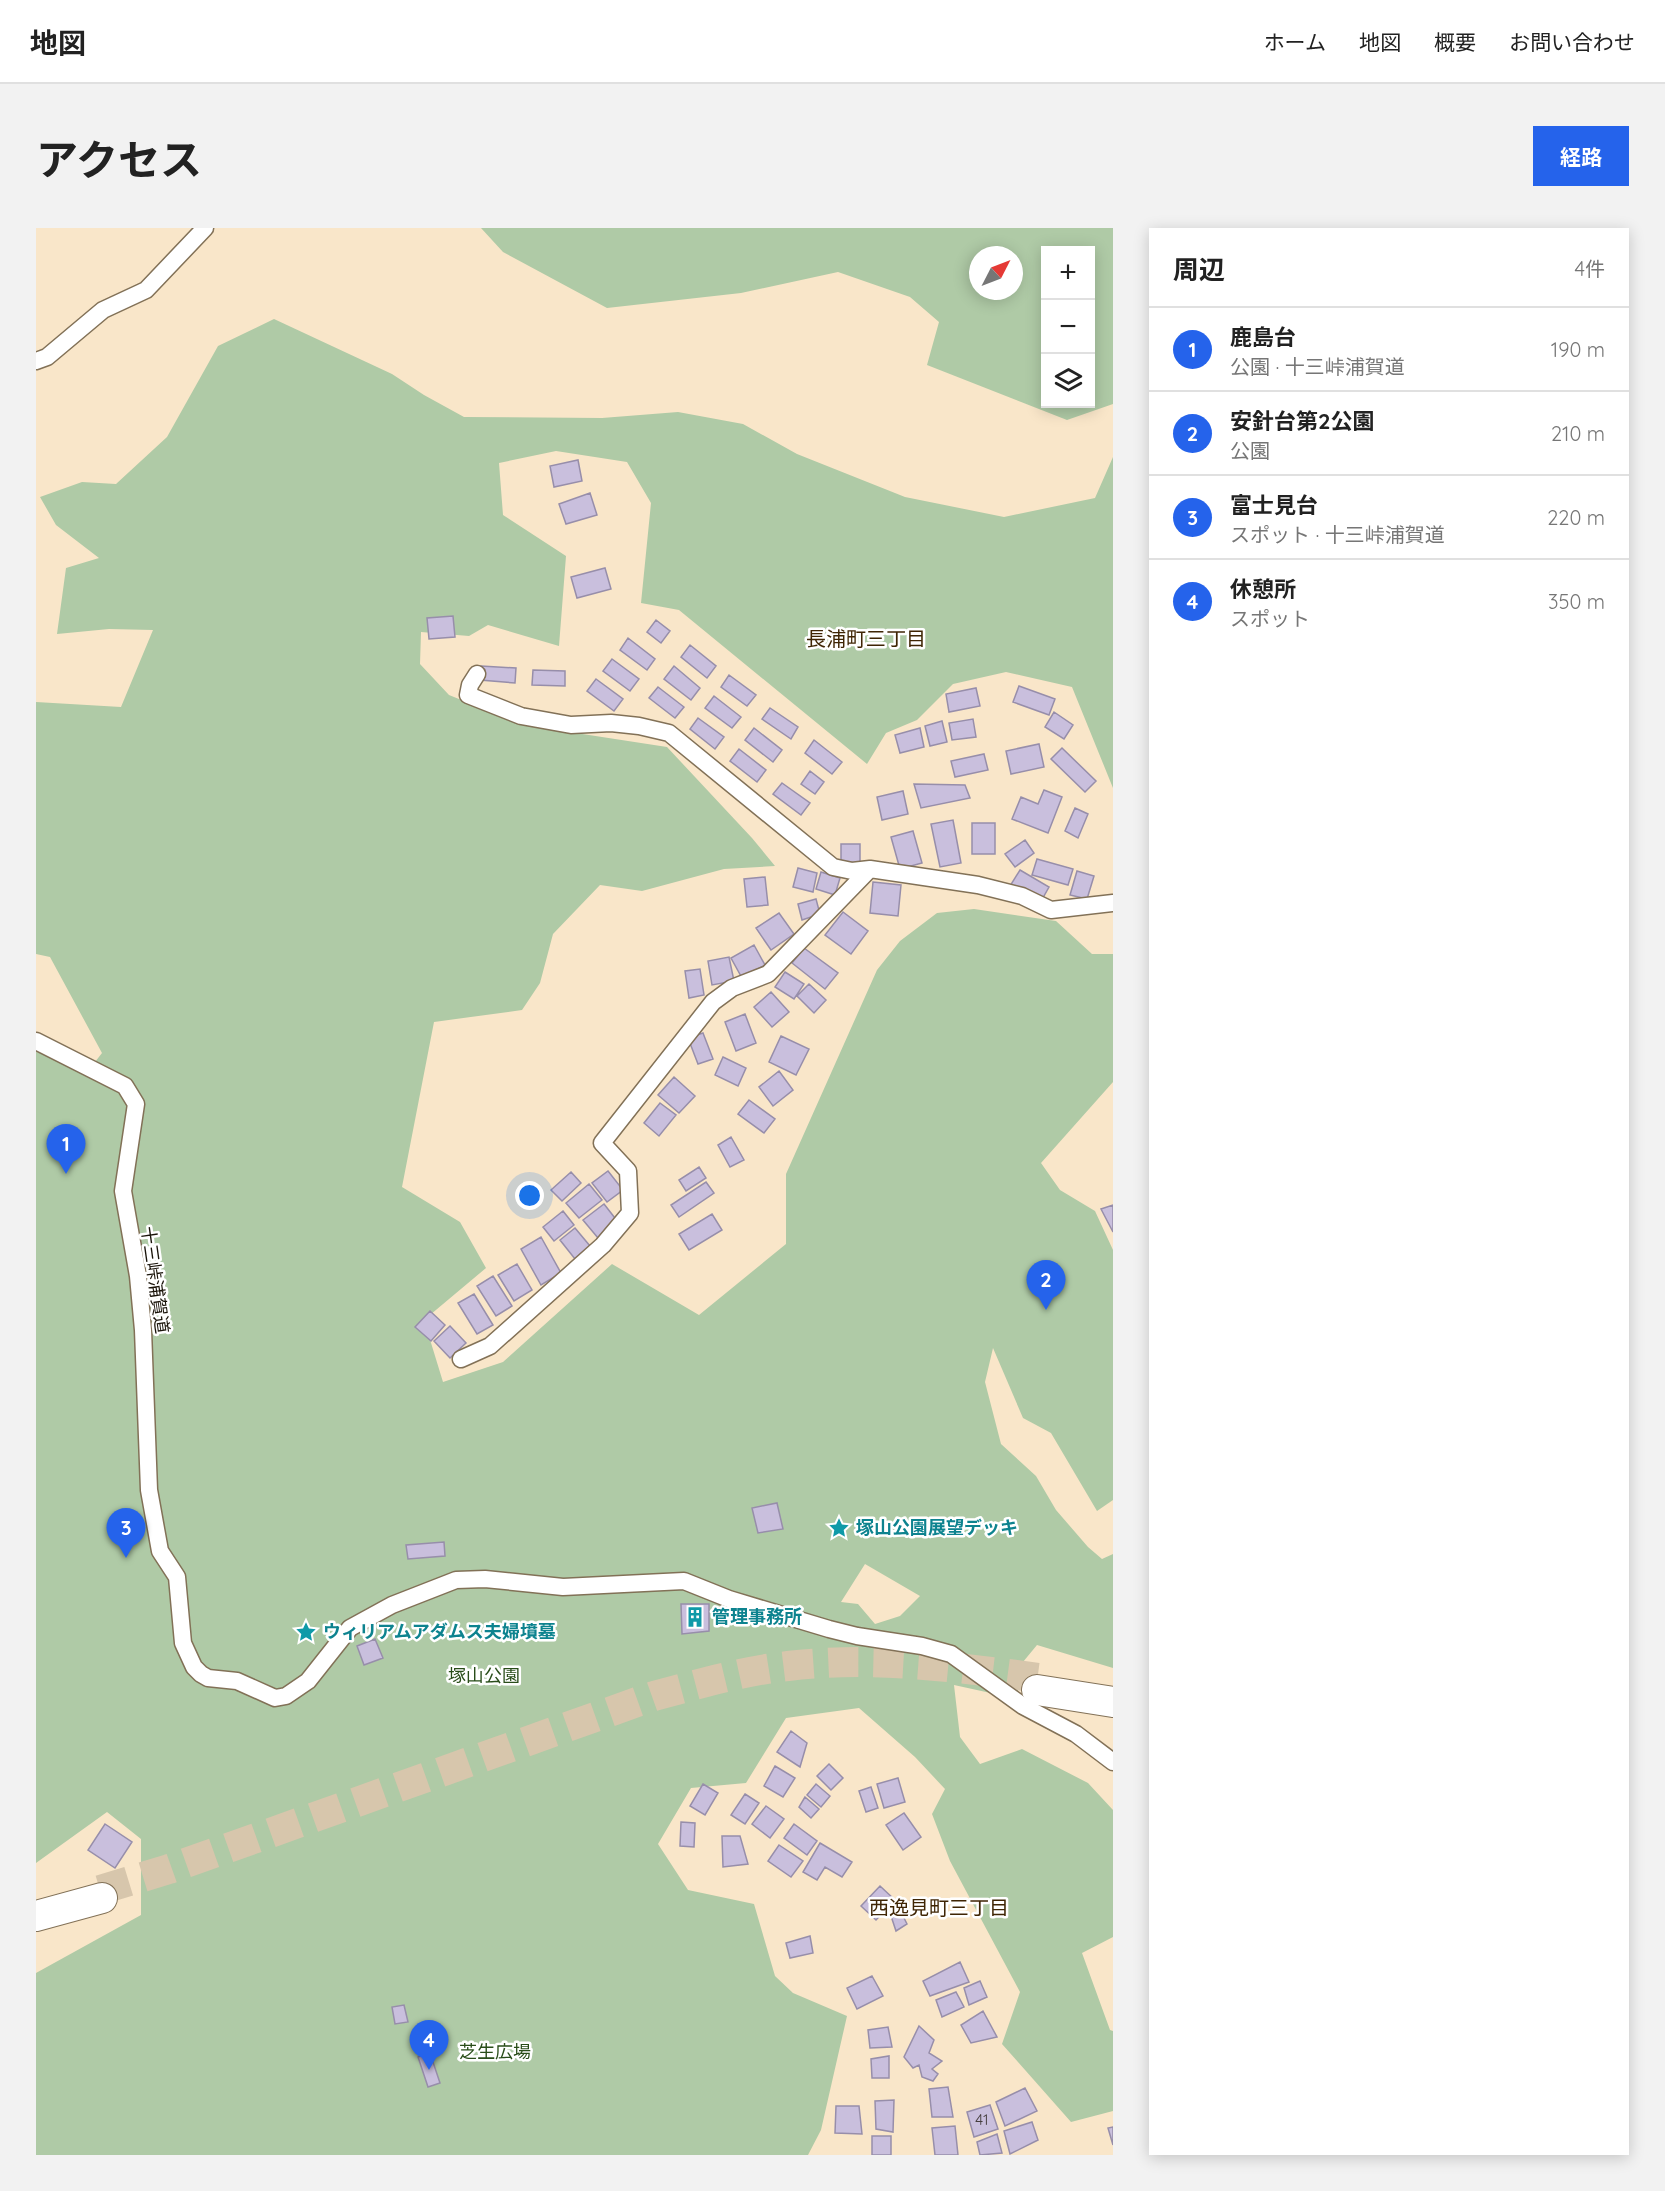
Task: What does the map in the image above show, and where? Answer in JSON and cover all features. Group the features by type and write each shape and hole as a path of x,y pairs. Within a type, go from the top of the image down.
{"highway":[{"path":"1113,1692 1038,1684 1113,1702"},
{"path":"36,1908 101,1894 36,1916"}],"street":[{"path":"36,361 46,357 109,306 146,290 205,228"},
{"path":"477,674 470,685 468,695 521,716 571,725 610,723 639,726 669,733 833,867 852,871 870,869 978,885 1022,896 1051,910 1113,903"},
{"path":"461,1359 490,1346 603,1245 630,1213 628,1171 602,1143 713,1002 732,987 774,968 870,869"},
{"name":"十三峠浦賀道","path":"36,1041 125,1086 136,1104 123,1191 138,1276 143,1330 147,1376 147,1467 158,1544 163,1557 177,1576 183,1642 194,1667 208,1678 237,1681 276,1698 286,1696 308,1681 350,1628 392,1605 456,1580 485,1579 563,1587 684,1581 729,1599 829,1629 951,1654 1023,1706 1076,1734 1113,1762"}],"green space":[{"path":"481,228 1113,228 1113,404 1067,420 927,365 939,322 910,297 838,272 741,293 607,308 503,252"},
{"path":"274,319 392,374 464,417 602,418 678,412 743,424 797,454 905,497 1004,517 1095,498 1113,457 1113,788 1072,687 1006,672 953,684 917,720 886,733 867,764 679,610 641,603 651,503 627,462 556,451 499,463 503,515 566,556 559,646 488,625 469,636 421,632 420,664 449,695 524,725 667,747 775,866 724,869 642,891 600,885 553,934 540,983 522,1010 434,1022 402,1187 460,1222 486,1268 424,1320 443,1382 503,1362 612,1264 699,1315 786,1244 786,1174 877,970 900,941 937,913 974,909 1056,921 1092,954 1113,954 1113,1082 1041,1163 1060,1190 1095,1211 1113,1250 1113,1500 1097,1511 1051,1433 1023,1418 993,1348 985,1382 1001,1444 1036,1476 1056,1510 1088,1547 1102,1559 1113,1554 1113,1668 1037,1645 1018,1668 1018,1699 954,1685 960,1737 980,1764 1022,1749 1088,1783 1113,1810 1113,1937 1082,1953 1110,2030 1113,2031 1113,2111 1071,2122 1002,2044 1020,1992 950,1861 932,1814 945,1789 915,1757 859,1708 786,1718 746,1783 691,1788 658,1844 688,1890 754,1904 775,1976 793,1993 847,2016 821,2130 808,2155 36,2155 36,1973 141,1915 141,1839 107,1812 36,1863 36,1052 95,1062 102,1053 50,957 36,954 36,702 121,707 153,630 109,629 57,634 66,568 99,558 56,525 40,497 82,482 116,484 167,437 218,346","holes":["865,1564 920,1596 900,1616 875,1624 858,1604 841,1602"]}],"building":[{"path":"578,460 582,481 554,487 550,466"},
{"path":"590,493 597,515 566,524 559,504"},
{"path":"605,568 611,589 577,598 571,577"},
{"path":"453,616 455,637 429,639 427,618"},
{"path":"656,620 670,631 661,643 647,632"},
{"path":"628,638 655,659 647,670 620,650"},
{"path":"690,645 716,666 707,678 681,657"},
{"path":"612,659 639,679 630,691 603,671"},
{"path":"481,666 516,668 515,683 480,680"},
{"path":"674,666 700,688 691,700 664,679"},
{"path":"533,670 565,671 565,686 532,685"},
{"path":"729,675 756,695 747,706 721,687"},
{"path":"596,679 623,699 614,711 587,691"},
{"path":"1019,686 1055,699 1049,715 1013,702"},
{"path":"658,687 684,707 675,718 649,698"},
{"path":"976,688 980,706 949,712 946,694"},
{"path":"714,696 741,717 732,728 705,708"},
{"path":"770,708 798,727 791,739 762,719"},
{"path":"1054,712 1073,725 1064,739 1045,727"},
{"path":"698,718 724,737 715,749 690,729"},
{"path":"973,719 976,737 952,740 949,723"},
{"path":"942,721 947,742 930,746 925,726"},
{"path":"754,728 782,750 773,762 745,740"},
{"path":"920,728 924,747 900,753 895,735"},
{"path":"814,740 842,762 832,774 805,753"},
{"path":"1039,744 1044,767 1011,774 1006,751"},
{"path":"1062,748 1096,781 1085,792 1051,759"},
{"path":"739,749 766,770 757,782 730,761"},
{"path":"984,754 988,770 955,777 951,761"},
{"path":"810,771 824,782 815,794 801,784"},
{"path":"782,783 810,803 801,815 773,794"},
{"path":"914,784 965,785 970,798 921,808"},
{"path":"1044,790 1062,797 1048,833 1012,819 1021,797 1038,804"},
{"path":"903,791 908,814 882,820 877,797"},
{"path":"1075,808 1088,814 1078,838 1065,831"},
{"path":"953,820 961,863 940,867 931,824"},
{"path":"972,823 995,823 995,854 972,854"},
{"path":"913,831 922,863 900,869 891,837"},
{"path":"1025,840 1034,853 1015,867 1005,854"},
{"path":"841,844 860,844 860,864 841,864"},
{"path":"1037,859 1073,869 1068,885 1032,875"},
{"path":"798,868 817,873 813,892 793,887"},
{"path":"1020,870 1049,887 1040,903 1010,886"},
{"path":"1077,871 1094,876 1087,899 1070,895"},
{"path":"821,872 840,878 835,895 816,889"},
{"path":"765,877 768,905 747,907 744,879"},
{"path":"873,882 901,885 898,916 870,913"},
{"path":"816,899 820,914 802,920 798,904"},
{"path":"843,912 868,931 851,954 825,935"},
{"path":"779,913 794,934 771,950 756,928"},
{"path":"754,945 765,965 742,978 731,958"},
{"path":"804,948 838,973 825,989 792,963"},
{"path":"729,957 734,981 712,985 708,961"},
{"path":"700,969 704,995 689,998 685,971"},
{"path":"785,972 804,984 794,999 775,987"},
{"path":"809,984 826,1000 814,1013 797,996"},
{"path":"771,992 789,1012 772,1027 754,1007"},
{"path":"745,1014 756,1043 736,1051 725,1022"},
{"path":"703,1033 713,1059 698,1064 688,1038"},
{"path":"781,1036 809,1049 796,1075 769,1062"},
{"path":"723,1057 746,1068 738,1086 715,1075"},
{"path":"779,1071 793,1090 773,1106 759,1087"},
{"path":"674,1077 695,1096 679,1113 658,1095"},
{"path":"749,1100 775,1119 764,1133 738,1114"},
{"path":"660,1103 676,1115 659,1136 644,1123"},
{"path":"731,1137 744,1160 730,1167 718,1145"},
{"path":"699,1167 706,1178 686,1191 679,1180"},
{"path":"608,1171 623,1190 607,1202 592,1183"},
{"path":"571,1172 581,1183 562,1201 551,1190"},
{"path":"706,1182 714,1193 679,1217 671,1205"},
{"path":"589,1184 602,1200 579,1218 566,1203"},
{"path":"604,1204 618,1222 598,1238 583,1220"},
{"path":"1113,1205 1113,1232 1101,1209"},
{"path":"563,1211 574,1225 554,1241 543,1227"},
{"path":"712,1214 722,1230 689,1250 679,1234"},
{"path":"575,1228 590,1246 575,1259 560,1240"},
{"path":"541,1237 561,1273 541,1285 521,1249"},
{"path":"517,1264 532,1290 514,1301 498,1275"},
{"path":"493,1276 512,1306 496,1316 477,1286"},
{"path":"474,1294 493,1325 477,1334 458,1303"},
{"path":"430,1311 445,1325 431,1341 415,1327"},
{"path":"450,1326 466,1343 450,1358 434,1341"},
{"path":"777,1503 783,1529 758,1533 752,1508"},
{"path":"444,1542 445,1556 408,1559 406,1545"},
{"name":"管理事務所","path":"681,1604 709,1604 709,1631 682,1634"},
{"path":"375,1639 383,1658 364,1665 357,1646"},
{"path":"791,1731 807,1743 800,1767 777,1752"},
{"path":"829,1764 843,1778 831,1790 817,1776"},
{"path":"775,1766 795,1778 783,1797 764,1786"},
{"path":"898,1778 905,1802 884,1808 877,1784"},
{"path":"703,1784 718,1793 705,1815 690,1806"},
{"path":"816,1784 830,1796 821,1807 807,1795"},
{"path":"871,1787 878,1808 866,1812 859,1791"},
{"path":"745,1794 759,1803 745,1824 731,1815"},
{"path":"805,1797 819,1809 811,1818 799,1807"},
{"path":"766,1806 784,1819 770,1838 752,1824"},
{"path":"904,1813 921,1837 903,1850 886,1825"},
{"path":"681,1822 695,1823 694,1847 680,1846"},
{"path":"105,1824 132,1842 115,1868 88,1850"},
{"path":"794,1824 817,1841 807,1855 784,1838"},
{"path":"722,1836 740,1836 748,1864 723,1867"},
{"path":"820,1843 852,1862 842,1877 825,1867 817,1880 803,1872"},
{"path":"779,1845 803,1861 791,1877 768,1861"},
{"path":"880,1886 895,1900 876,1920 861,1906"},
{"path":"899,1908 907,1924 896,1931 891,1916"},
{"path":"810,1936 813,1953 790,1958 786,1943"},
{"path":"960,1962 969,1982 930,1996 923,1981"},
{"path":"872,1976 883,1996 857,2009 847,1988"},
{"path":"980,1981 987,1997 969,2005 964,1988"},
{"path":"956,1992 964,2007 942,2017 936,2000"},
{"path":"404,2005 408,2022 395,2024 392,2007"},
{"path":"983,2011 997,2037 971,2043 961,2025"},
{"path":"919,2026 934,2040 929,2053 942,2061 932,2069 938,2074 933,2081 922,2077 919,2065 913,2068 904,2057"},
{"path":"888,2027 892,2047 870,2048 868,2030"},
{"path":"430,2053 440,2083 428,2087 418,2057"},
{"path":"889,2056 889,2078 872,2078 871,2059"},
{"path":"948,2087 953,2117 932,2117 929,2089"},
{"path":"1025,2088 1037,2111 1005,2126 996,2102"},
{"path":"894,2100 893,2132 876,2129 875,2101"},
{"path":"990,2105 998,2129 974,2137 967,2112"},
{"path":"836,2106 859,2106 862,2134 835,2133"},
{"path":"1032,2122 1038,2140 1010,2154 1004,2131"},
{"path":"955,2126 958,2155 935,2155 932,2128"},
{"path":"1113,2127 1113,2145 1108,2128"},
{"path":"997,2134 1002,2153 980,2155 977,2142"},
{"path":"872,2136 891,2136 891,2155 872,2155"}],"tunnel":[{"path":"100,1890 169,1869 654,1696 738,1675 788,1666 851,1662 914,1664 1039,1678"}],"place":[{"name":"鹿島台","path":"66,1174"},
{"name":"安針台第2公園","path":"1046,1310"},
{"name":"塚山公園展望デッキ","path":"839,1528"},
{"name":"富士見台","path":"126,1558"},
{"name":"管理事務所","path":"695,1617"},
{"name":"ウィリアムアダムス夫婦墳墓","path":"306,1632"},
{"name":"休憩所","path":"429,2070"}],"district":[{"name":"長浦町三丁目","path":"866,639"},
{"name":"西逸見町三丁目","path":"939,1908"}],"park label":[{"name":"塚山公園","path":"484,1676"},
{"name":"芝生広場","path":"495,2052"}]}
